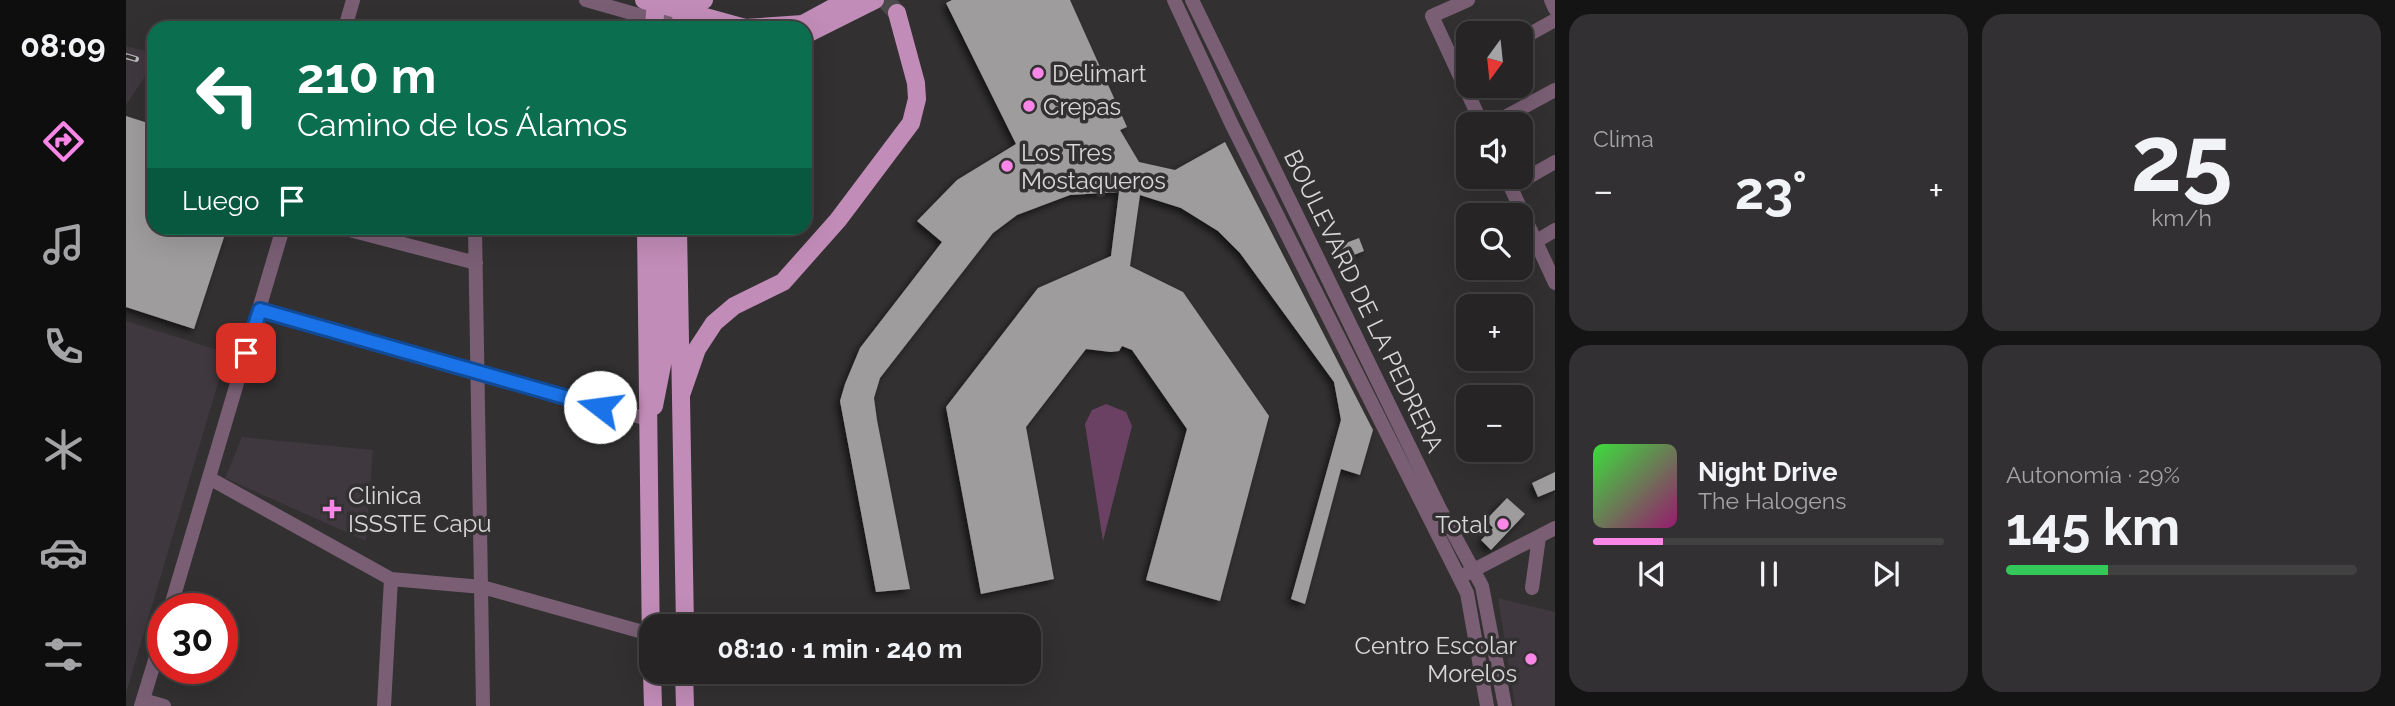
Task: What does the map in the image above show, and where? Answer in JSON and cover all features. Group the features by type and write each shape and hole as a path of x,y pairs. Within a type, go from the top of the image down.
{"main road":[{"path":"644,0 720,21"},
{"path":"655,21 656,0"},
{"path":"808,21 847,0"},
{"path":"812,32 875,0"},
{"path":"684,21 693,2"},
{"path":"681,395 697,349 714,323 734,306 783,282 838,220 911,123 916,107 916,83 897,13"},
{"path":"646,235 652,533 650,614"},
{"path":"648,419 657,396 664,362 662,235"},
{"path":"678,235 681,532 684,614"},
{"path":"652,533 681,532"},
{"path":"652,684 653,706"},
{"path":"684,684 685,706"}],"street":[{"path":"347,21 353,0"},
{"path":"586,0 646,21"},
{"name":"BOULEVARD DE LA PEDRERA","path":"1174,0 1237,136 1467,593 1487,706"},
{"name":"BOULEVARD DE LA PEDRERA","path":"1192,0 1440,509 1482,586 1505,706"},
{"path":"1456,59 1432,16 1468,0"},
{"path":"1551,0 1555,9"},
{"path":"1533,32 1555,20"},
{"path":"1514,112 1555,90"},
{"path":"1533,171 1555,162"},
{"path":"1511,189 1555,283"},
{"path":"1535,242 1555,230"},
{"path":"175,593 281,235"},
{"path":"369,235 476,263"},
{"path":"475,235 483,706"},
{"path":"260,310 478,374 648,419"},
{"path":"209,478 391,579 482,587 639,631"},
{"path":"1459,578 1555,528"},
{"path":"1532,588 1539,537"},
{"path":"384,706 391,579"},
{"path":"148,684 142,703 164,706"}],"shaded area":[{"path":"126,46 147,51 147,74 126,105"},
{"path":"126,321 227,353 156,593 147,593 147,622 126,693"},
{"path":"1106,404 1126,412 1132,426 1103,541 1085,424 1092,410"},
{"name":"Clinica ISSSTE Capu","path":"242,437 373,450 366,541 225,478"},
{"name":"Centro Escolar Morelos","path":"1498,598 1555,612 1555,706 1515,706"}],"building":[{"path":"952,0 1070,0 1127,127 1120,130 1139,162 1175,170 1225,142 1373,430 1360,475 1341,469 1305,604 1291,599 1341,420 1334,382 1240,253 1218,231 1181,208 1140,195 1130,266 1183,292 1269,416 1220,601 1146,580 1187,429 1132,350 1122,346 1119,351 1111,352 1086,349 1026,427 1054,579 981,594 946,407 1038,288 1111,256 1119,192 1070,195 1017,215 993,233 880,378 874,398 877,420 910,589 876,592 840,401 845,384 860,348 942,242 917,221 957,180 1016,144 946,3"},
{"path":"126,116 147,123 147,235 225,235 194,329 126,307"},
{"path":"1359,238 1364,251 1344,259 1338,246"},
{"name":"Total","path":"1555,472 1555,490 1538,497 1532,483"},
{"name":"Total","path":"1507,498 1525,514 1491,550 1481,540 1493,528 1486,520"}],"tunnel":[{"path":"885,0 897,13"}],"railway":[{"path":"126,56 136,59"}],"place":[{"name":"Delimart","path":"1038,73"},
{"name":"Crepas","path":"1029,106"},
{"name":"Los Tres Mostaqueros","path":"1007,166"},
{"name":"Clinica ISSSTE Capu","path":"332,509"},
{"name":"Total","path":"1503,524"},
{"name":"Centro Escolar Morelos","path":"1531,659"}],"route":[{"path":"246,353 260,310 600,407"}]}
